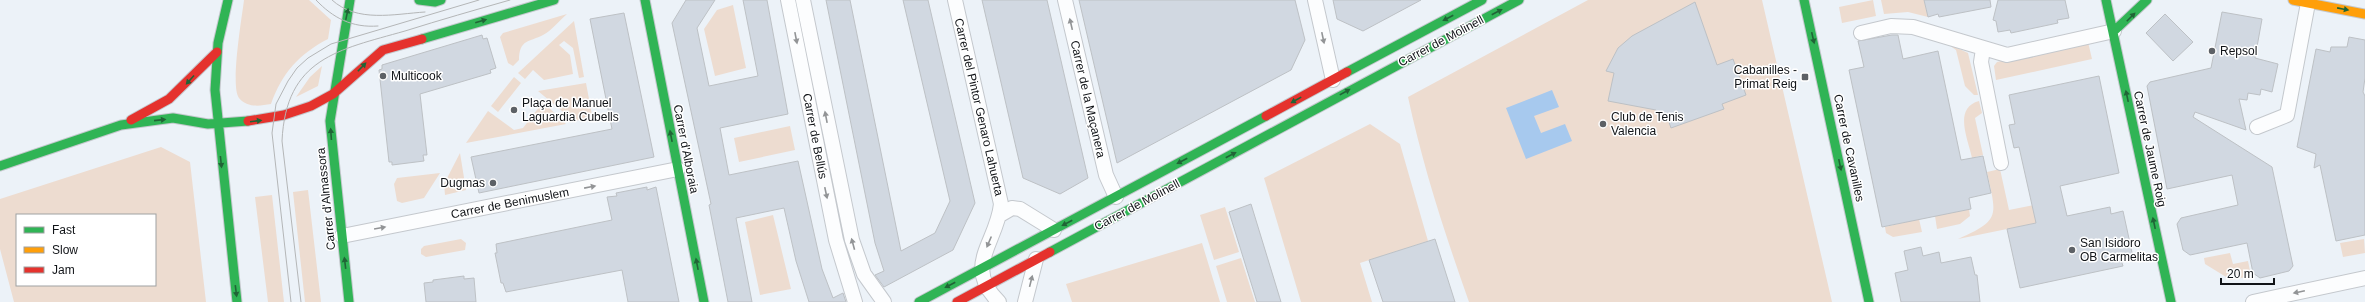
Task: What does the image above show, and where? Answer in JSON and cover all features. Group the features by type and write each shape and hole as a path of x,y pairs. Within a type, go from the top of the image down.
{"street":[{"path":"221,0 222,26"},
{"path":"228,0 217,52 215,90 217,123 237,302"},
{"name":"Carrer d'Almassora","path":"349,302 330,121 333,94 350,0"},
{"path":"419,0 435,2 441,0"},
{"path":"121,125 173,118 198,123 238,123 279,116 312,106 333,94 382,50 554,0"},
{"name":"Carrer d'Alboraia","path":"645,0 704,302"},
{"name":"Carrer de Bellús","path":"788,0 834,232 844,271 855,302"},
{"name":"Carrer de Bellús","path":"802,0 852,240 860,266 870,285 884,302"},
{"name":"Carrer del Pintor Genaro Lahuerta","path":"955,0 1001,204 1000,215 985,251 981,269 986,286 999,302"},
{"name":"Carrer de la Maçanera","path":"1065,0 1106,175 1116,196"},
{"path":"1315,0 1333,80"},
{"name":"Carrer de Molinell","path":"919,302 1482,0"},
{"name":"Carrer de Molinell","path":"957,302 1519,0"},
{"name":"Carrer de Cavanilles","path":"1804,0 1869,302"},
{"name":"Carrer de Jaume Roig","path":"2106,0 2114,31 2171,302"},
{"path":"1861,33 1903,25 2007,55 2114,31 2147,0"},
{"path":"2293,0 2365,14"},
{"path":"2257,128 2287,115 2308,3"},
{"path":"1983,49 1981,62 2002,163"},
{"path":"0,166 121,125 169,99 184,87 217,52"},
{"path":"1356,67 1364,82"},
{"path":"1309,93 1317,108"},
{"name":"Carrer de Benimuslem","path":"342,236 678,169"},
{"path":"1000,215 1012,208 1020,209 1054,230"},
{"path":"1025,302 1036,259"},
{"path":"844,271 854,275 860,266"},
{"path":"2253,302 2365,278"}],"shaded area":[{"path":"244,0 309,0 331,20 328,39 308,51 300,58 280,83 271,104 258,106 250,105 239,98 237,91 236,66"},
{"name":"Club de Tenis Valencia","path":"1588,0 1762,0 1832,302 1469,302 1435,200 1420,149 1408,97"},
{"path":"1873,0 1876,16 1842,23 1839,7"},
{"path":"1881,0 1924,0 1928,17 1908,12 1884,14"},
{"path":"733,5 746,68 715,76 704,29 717,10"},
{"path":"567,14 546,33 526,42 519,53 519,60 513,66 508,63 500,37 503,33"},
{"path":"574,21 584,77 579,78 573,48 564,41 559,45 570,55 573,74 544,80 533,70 525,79 518,73"},
{"path":"2088,42 2092,59 1996,80 1994,66 1997,62"},
{"path":"1946,43 1968,53 1978,95 1974,95 1965,86 1956,50"},
{"path":"322,66 318,86 296,97 310,77"},
{"path":"514,77 521,83 498,112 491,106"},
{"path":"586,83 592,115 590,118 574,121 538,91"},
{"path":"1979,101 1982,113 1975,118 1983,155 1972,158 1964,125 1964,117 1966,110 1971,105"},
{"path":"543,102 566,124 466,143 488,111 514,130 523,128"},
{"path":"1370,124 1400,144 1428,241 1360,263 1372,302 1301,302 1264,178"},
{"path":"790,126 795,150 739,162 734,138"},
{"path":"161,147 190,162 206,302 14,302 0,249 0,199"},
{"path":"460,153 466,190 445,195 444,184"},
{"path":"2000,169 2009,210 2063,199 2066,217 1958,239 1982,227 1989,221 1993,207 1987,172"},
{"path":"440,173 424,198 402,203 397,201 394,184 397,178"},
{"path":"308,190 321,302 305,302 293,192"},
{"path":"272,195 284,302 268,302 255,197"},
{"path":"1225,207 1239,252 1214,260 1200,215"},
{"path":"1969,209 1970,216 1960,224 1937,229 1935,216"},
{"path":"773,215 791,289 760,295 745,222"},
{"path":"1919,219 1922,232 1893,237 1886,233 1885,227"},
{"path":"461,239 466,243 465,250 426,257 421,254 421,249 424,246"},
{"path":"2364,239 2365,253 2343,257 2340,243"},
{"path":"1202,243 1220,302 1072,302 1066,284"},
{"path":"2230,253 2233,264 2248,261 2251,276 2231,280 2205,264 2204,258"},
{"path":"1241,258 1255,302 1227,302 1216,266"}],"water":[{"path":"1552,90 1559,107 1534,116 1541,133 1565,124 1572,141 1526,159 1506,108"}],"building":[{"path":"686,0 715,0 697,28 709,86 758,76 743,0 767,0 788,114 720,128 729,175 798,161 822,269 833,298 843,293 846,302 809,302 796,261 784,208 736,218 752,302 728,302 709,205 711,204 672,23"},
{"path":"826,0 850,0 901,251 935,233 950,201 903,0 928,0 975,203 953,250 884,287 875,275 884,271 875,243"},
{"path":"982,0 1047,0 1088,178 1060,194 1023,178"},
{"path":"1079,0 1295,0 1305,40 1291,70 1117,163"},
{"path":"1333,0 1421,0 1363,31 1337,19"},
{"path":"1924,0 1990,0 1991,7 1939,17 1938,14 1928,17"},
{"path":"1998,0 2065,0 2069,18 2057,20 2058,23 2011,33 2010,30 1998,32 1996,21 1993,20"},
{"path":"1695,2 1717,65 1733,59 1746,95 1722,104 1724,109 1671,128 1666,114 1656,112 1656,110 1608,101 1614,73 1606,71 1618,48 1632,36"},
{"path":"2222,12 2262,19 2255,58 2278,64 2272,92 2261,89 2260,95 2248,93 2247,100 2239,99 2246,130 2195,112 2193,117 2272,167 2293,266 2289,271 2260,278 2253,273 2247,243 2190,255 2183,250 2177,224 2181,218 2238,205 2232,175 2167,189 2147,86 2150,82 2211,68"},
{"path":"624,13 654,157 479,193 471,157 612,129 590,19"},
{"path":"2165,14 2193,42 2173,61 2146,33"},
{"path":"482,35 483,39 487,38 496,68 490,70 491,73 420,94 427,155 423,155 424,161 392,165 392,162 389,162 379,70 382,69 382,65"},
{"path":"1898,35 1903,59 1938,51 1961,160 1983,156 1991,193 1969,198 1971,209 1882,227 1849,70 1864,67 1858,41"},
{"path":"2349,37 2365,40 2365,78 2363,92 2365,96 2365,235 2336,241 2320,165 2314,168 2316,154 2297,147 2316,49 2330,52 2331,47 2347,47"},
{"path":"2099,76 2119,173 2060,186 2067,216 2110,207 2111,214 2123,211 2133,257 2121,260 2123,266 2020,288 2007,229 2036,223 2019,147 2014,148 2009,125 2015,124 2009,95"},
{"path":"647,187 647,190 656,187 679,302 628,302 622,270 506,292 503,283 501,283 495,253 497,253 496,244 612,220 607,197 617,196 616,193"},
{"path":"1251,204 1281,302 1257,302 1229,212"},
{"path":"1435,239 1455,302 1383,302 1369,260"},
{"path":"1921,247 1923,256 1939,252 1941,263 1971,257 1975,275 1977,275 1980,302 1901,302 1895,273 1908,270 1904,251"},
{"path":"464,276 464,279 474,278 476,302 426,302 424,283 433,282 433,280"}],"tram line":[{"path":"316,0 336,17 360,25 378,26"},
{"path":"332,0 353,12 364,14 389,15 425,12"},
{"path":"291,302 272,133 276,104 288,81 297,68 308,58 331,44 479,0"},
{"path":"301,302 282,141 286,113 293,91 305,75 320,62 338,52 510,0"}],"traffic: fast":[{"path":"228,0 218,43 215,90 237,302"},
{"path":"349,302 330,121 350,0"},
{"path":"419,0 435,2 441,0"},
{"path":"422,39 554,0"},
{"path":"645,0 704,302"},
{"path":"1347,72 1482,0"},
{"path":"1050,252 1519,0"},
{"path":"1804,0 1869,302"},
{"path":"2106,0 2171,302"},
{"path":"2114,31 2147,0"},
{"path":"919,302 1266,116"},
{"path":"0,166 121,125 173,118 208,124 248,121"}],"traffic: slow":[{"path":"2293,0 2365,14"}],"traffic: jam":[{"path":"248,121 284,115 311,106 333,94 383,50 422,39"},
{"path":"131,120 169,99 217,52"},
{"path":"1266,116 1347,72"},
{"path":"957,302 1050,252"}],"place":[{"name":"Repsol","path":"2212,51"},
{"name":"Multicook","path":"383,76"},
{"name":"Cabanilles - Primat Reig","path":"1805,77"},
{"name":"Plaça de Manuel Laguardia Cubells","path":"514,110"},
{"name":"Club de Tenis Valencia","path":"1603,124"},
{"name":"Dugmas","path":"493,183"},
{"name":"San Isidoro OB Carmelitas","path":"2072,250"}]}
